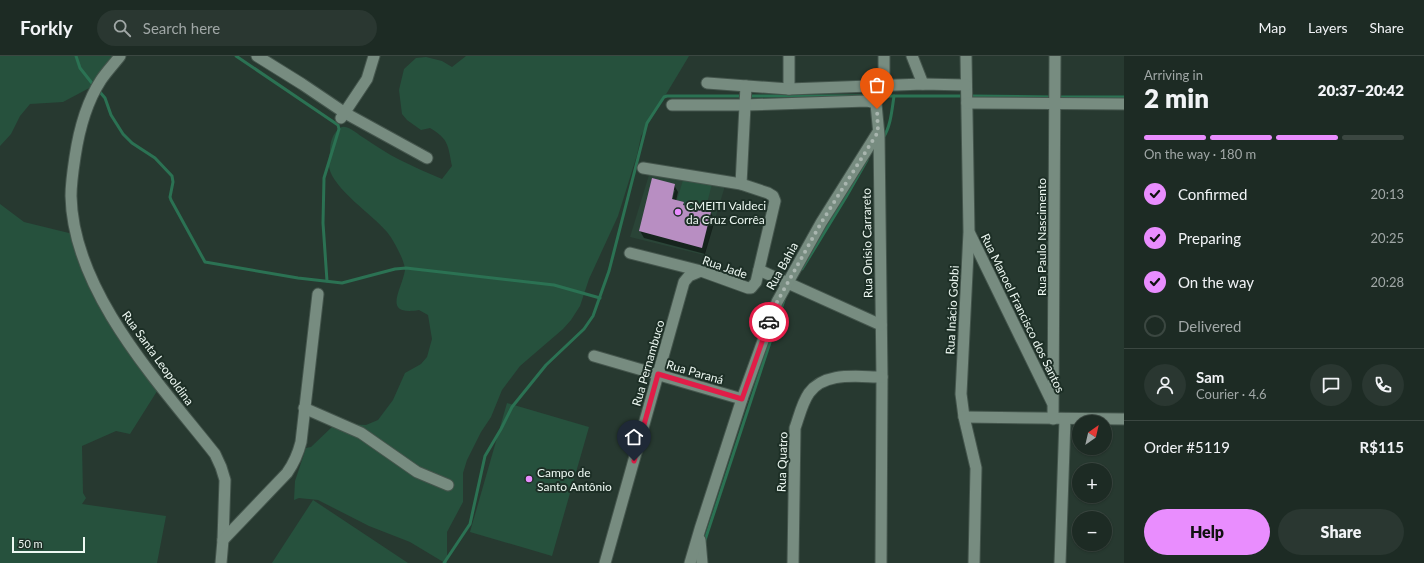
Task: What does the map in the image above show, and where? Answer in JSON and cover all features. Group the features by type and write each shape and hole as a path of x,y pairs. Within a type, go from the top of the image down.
{"street":[{"name":"Rua Santa Leopoldina","path":"120,56 102,79 90,101 81,124 72,178 71,196 78,244 101,300 120,331 215,454 221,467 225,480 221,563"},
{"path":"257,56 302,84 343,116 427,158"},
{"path":"343,116 367,79 374,56"},
{"path":"789,56 789,89"},
{"path":"878,87 884,56"},
{"path":"912,56 923,84"},
{"name":"Rua Inácio Gobbi","path":"966,56 969,232 961,394 964,417 976,468 974,563"},
{"name":"Rua Paulo Nascimento","path":"1053,419 1055,56"},
{"path":"707,84 746,96 789,89 878,87 923,84 966,85"},
{"path":"741,184 746,96"},
{"name":"Rua Onísio Carrareto","path":"672,105 746,96 872,102 876,104 879,133 882,377 881,563"},
{"path":"967,103 1124,104"},
{"name":"Rua Bahia","path":"690,563 742,399 777,302 821,223 879,133"},
{"name":"Rua Jade","path":"630,253 701,272 748,288 754,285 759,270 776,201 773,196 768,193 741,184 642,168"},
{"name":"Rua Manoel Francisco dos Santos","path":"969,232 1053,404"},
{"path":"759,270 881,324"},
{"name":"Rua Pernambuco","path":"605,563 684,282 689,276 701,272"},
{"path":"223,540 287,474 294,464 301,442 318,294"},
{"name":"Rua Paraná","path":"594,356 742,399"},
{"name":"Rua Quatro","path":"793,563 795,428 809,393 823,381 838,377 882,377"},
{"path":"304,408 361,433 417,472 448,485"},
{"path":"964,417 1124,419"},
{"path":"1060,563 1065,419"},
{"path":"700,529 702,563"}],"shaded area":[{"path":"0,56 118,56 93,86 63,102 30,104 20,116 11,134 0,146"},
{"path":"466,56 689,56 641,136 637,155 618,216 589,279 580,306 563,329 520,366 502,390 491,417 481,432 467,460 463,473 463,502 447,532 447,563 445,563 410,542 369,526 318,500 299,498 294,500 295,481 306,448 311,447 333,426 344,424 366,425 378,420 393,400 405,373 421,364 427,357 432,339 428,315 419,310 407,311 400,309 397,305 398,293 405,270 401,256 392,240 381,225 345,193 332,175 329,164 330,145 332,139 340,128 349,128 396,158 442,179 452,166 447,144 441,136 430,128 421,130 407,120 402,114 399,90 404,69 416,58 426,57 442,61 452,67"},
{"name":"CMEITI Valdeci da Cruz Corrêa","path":"649,175 725,186 704,255 630,237"},
{"path":"683,180 712,184 705,211 683,205 684,202 677,200"},
{"path":"0,204 24,222 73,234 81,260 159,388 130,434 116,431 82,446 83,493 86,498 82,504 166,516 157,563 0,563"},
{"name":"Campo de Santo Antônio","path":"507,403 589,427 552,556 470,532"},
{"path":"313,500 408,563 272,563"}],"building":[{"path":"652,178 675,184 672,199 684,202 683,205 711,212 702,248 639,231"}],"waterway":[{"path":"76,56 80,68 95,87"},
{"path":"236,56 338,125 339,129 324,178 323,223 327,281"},
{"path":"99,91 105,98 111,115 123,134 132,143 155,158 172,176 173,182 170,197 171,200 205,262 298,278 342,283 395,269 406,268 554,285 600,298"},
{"path":"444,563 470,524 485,456 512,407 546,365 584,329 593,316 609,271 647,123 664,97 667,96 742,96"},
{"path":"748,96 964,96"},
{"path":"883,138 892,112 894,96"},
{"path":"970,96 1052,97"},
{"path":"1058,97 1124,97"},
{"path":"802,269 867,160"},
{"path":"704,543 784,300"}],"way so far":[{"path":"769,322 777,302 821,223 878,132 877,109"}],"place":[{"name":"CMEITI Valdeci da Cruz Corrêa","path":"678,212"},
{"name":"Campo de Santo Antônio","path":"529,479"}],"route":[{"path":"634,461 658,374 742,399 769,322"}]}
